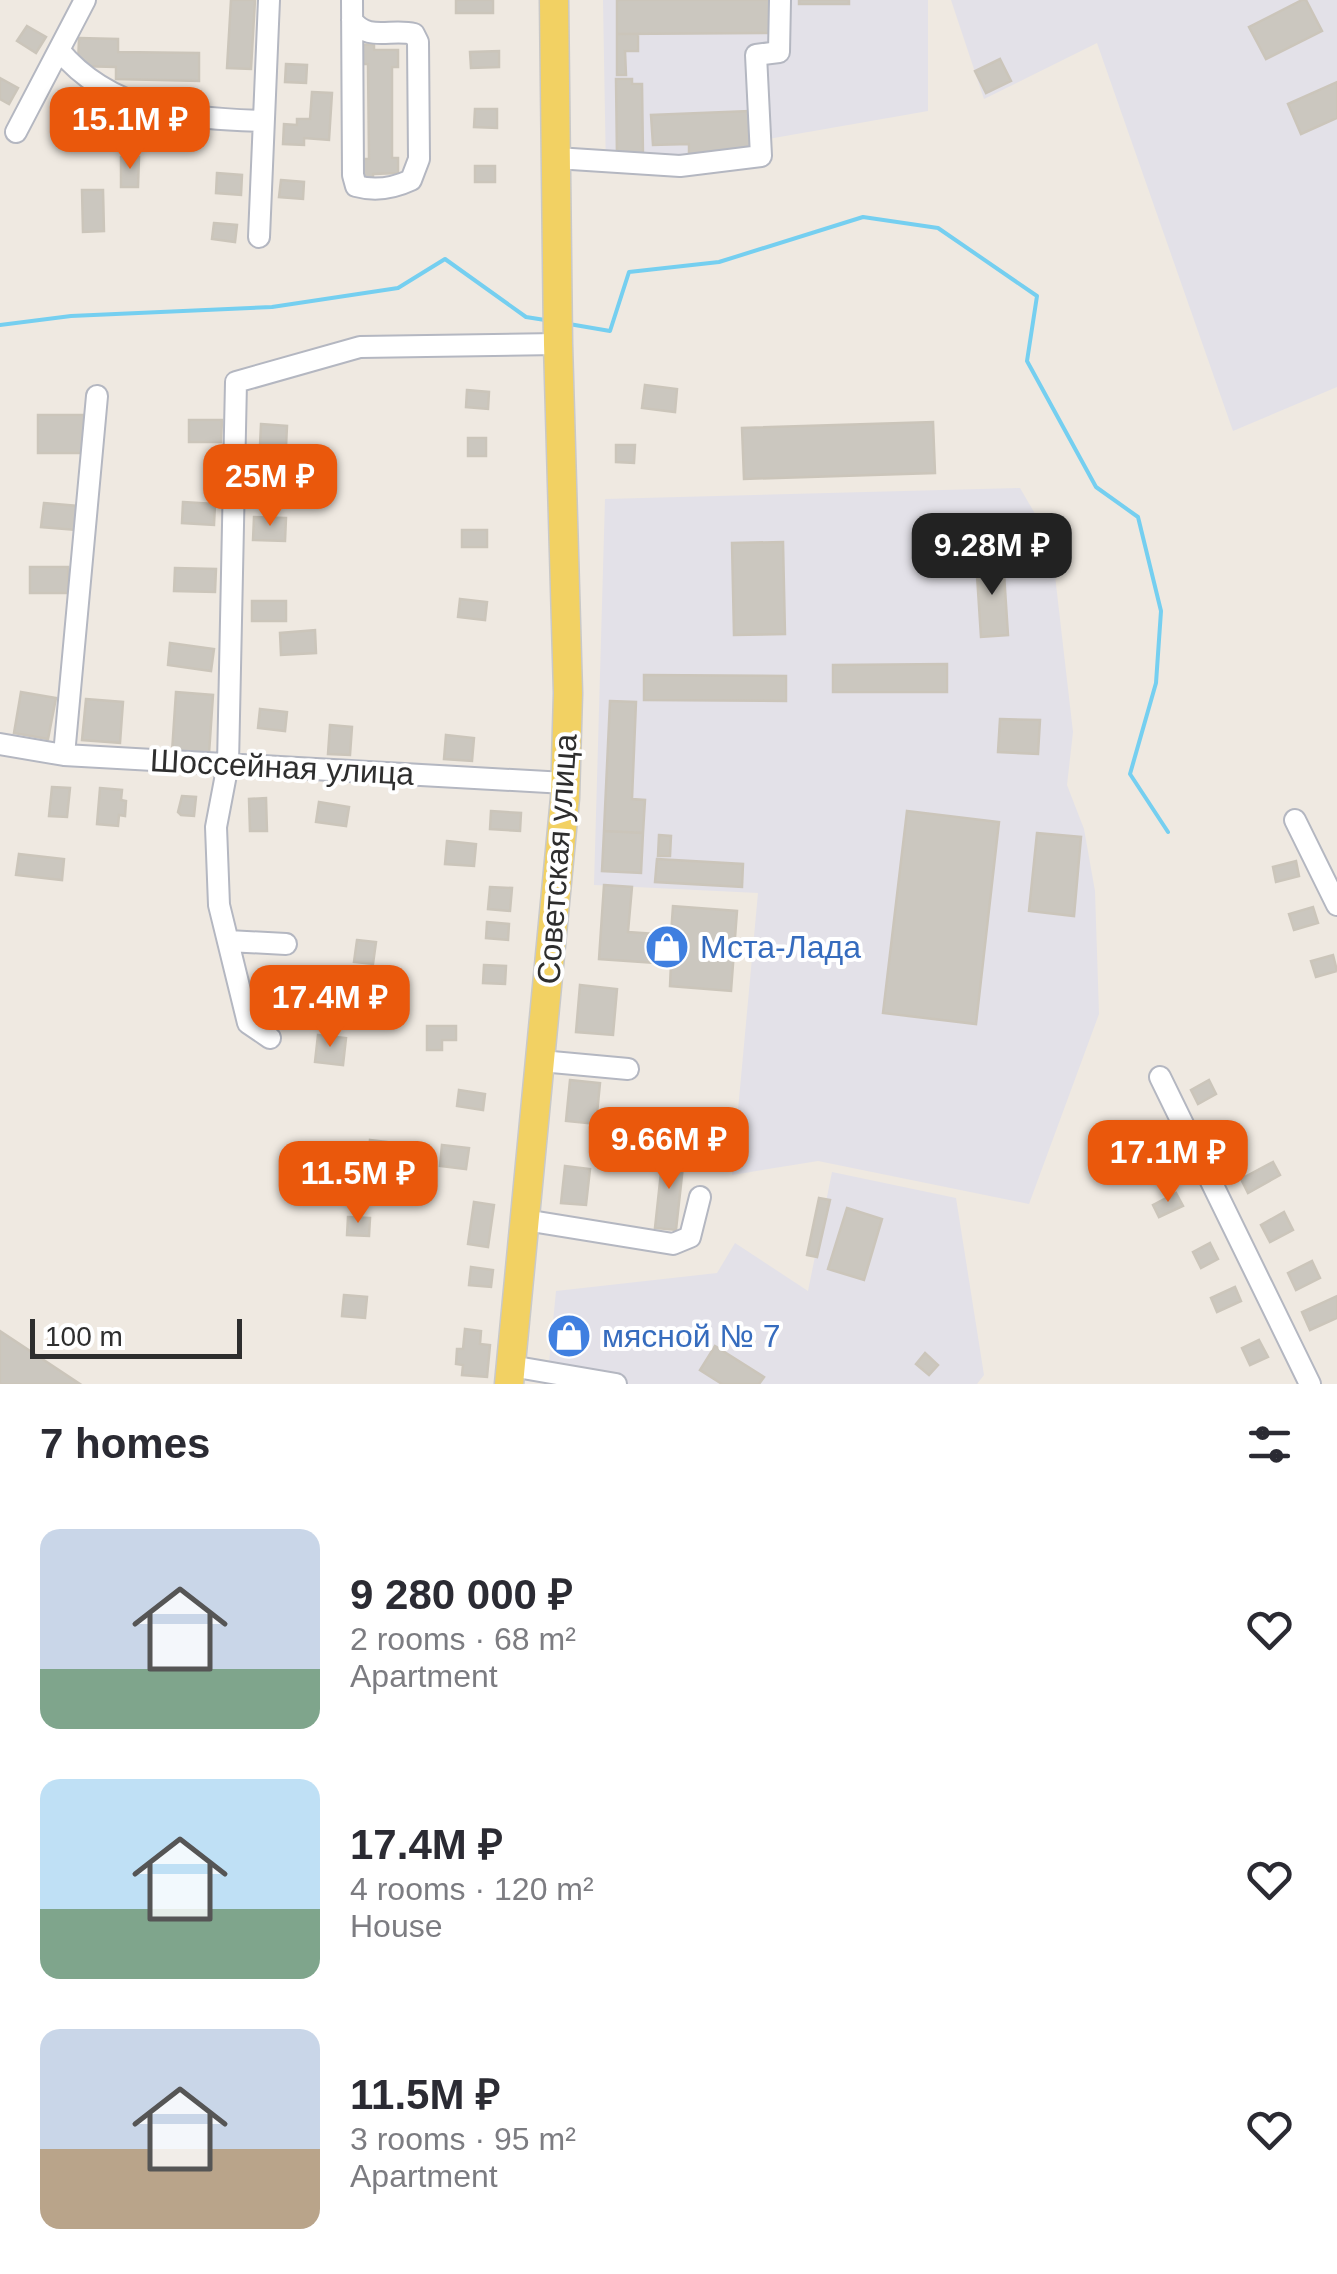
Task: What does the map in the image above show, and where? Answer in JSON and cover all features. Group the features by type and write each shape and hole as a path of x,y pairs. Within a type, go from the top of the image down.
{"main road":[{"name":"Советская улица","path":"510,1375 565,783 568,693 554,0"}],"street":[{"path":"16,132 85,0"},
{"path":"258,237 268,0"},
{"path":"556,158 680,166 761,156 756,55 779,52 780,0"},
{"path":"352,10 358,29 370,34 408,32 418,42 420,158 411,180 397,186 366,189 356,186 353,175 352,10"},
{"path":"59,50 75,70 120,100 170,112 264,121"},
{"path":"270,1038 248,1024 219,905 216,828 228,764 236,382 360,347 558,330"},
{"path":"64,755 98,396"},
{"name":"Шоссейная улица","path":"0,744 64,755 565,783"},
{"path":"1296,820 1337,905"},
{"path":"228,941 286,944"},
{"path":"541,1060 628,1069"},
{"path":"1160,1077 1310,1384"},
{"path":"525,1220 672,1244 690,1237 700,1197"},
{"path":"510,1375 616,1384"}],"shaded area":[{"path":"603,0 928,0 928,111 768,139 771,162 666,175 606,173"},
{"path":"951,0 1337,0 1337,387 1233,431 1097,43 984,99"},
{"path":"1020,488 1051,541 1073,732 1067,785 1084,829 1095,891 1099,1014 1029,1204 818,1161 732,1175 758,893 594,885 605,499"},
{"path":"832,1172 956,1198 984,1375 977,1384 547,1384 556,1291 717,1273 735,1243 808,1291"}],"building":[{"path":"231,0 255,0 251,69 227,68"},
{"path":"456,0 493,0 493,13 456,13"},
{"path":"617,0 770,0 770,33 617,34"},
{"path":"799,0 849,0 849,4 799,4"},
{"path":"1306,0 1322,31 1266,59 1249,27"},
{"path":"27,26 46,37 36,53 17,41"},
{"path":"617,34 638,34 638,51 625,51 626,75 617,75"},
{"path":"79,38 118,39 118,52 199,53 199,81 116,79 116,67 78,66"},
{"path":"374,44 374,50 398,50 398,67 392,67 392,158 398,158 398,173 373,174 373,180 362,180 362,159 369,159 368,64 361,64 361,45"},
{"path":"499,51 499,67 471,68 470,52"},
{"path":"1000,59 1011,81 986,93 975,71"},
{"path":"286,64 307,65 306,83 285,82"},
{"path":"0,78 18,88 9,104 0,99"},
{"path":"616,79 632,79 632,84 642,84 643,156 617,157"},
{"path":"1337,82 1337,118 1301,134 1288,104"},
{"path":"312,92 332,93 329,140 304,138 304,145 283,144 284,124 297,125 297,119 310,119"},
{"path":"475,109 497,109 497,128 474,127"},
{"path":"749,111 750,153 689,155 689,144 653,145 651,115"},
{"path":"121,157 139,157 138,187 121,187"},
{"path":"475,166 495,166 495,182 475,182"},
{"path":"217,173 242,175 241,195 216,193"},
{"path":"281,180 304,182 303,199 279,197"},
{"path":"82,190 103,190 104,231 83,232"},
{"path":"214,223 237,225 235,242 212,239"},
{"path":"645,385 677,389 675,412 642,408"},
{"path":"467,390 489,392 488,409 466,407"},
{"path":"38,415 84,415 84,453 38,453"},
{"path":"189,420 222,420 221,442 189,442"},
{"path":"933,422 935,473 744,479 742,428"},
{"path":"261,424 287,426 286,447 260,446"},
{"path":"468,438 486,438 486,456 468,456"},
{"path":"616,445 635,445 634,463 616,462"},
{"path":"279,473 303,474 302,495 278,493"},
{"path":"183,502 215,504 214,525 182,523"},
{"path":"44,503 78,506 76,530 41,527"},
{"path":"254,517 286,518 285,541 253,540"},
{"path":"462,530 487,530 487,547 462,547"},
{"path":"783,542 785,634 734,635 732,543"},
{"path":"1003,558 1008,635 981,637 976,560"},
{"path":"30,567 68,567 68,593 30,593"},
{"path":"175,568 216,569 215,592 174,591"},
{"path":"460,599 487,602 485,620 458,617"},
{"path":"252,601 286,601 286,621 252,621"},
{"path":"315,630 316,653 281,655 280,633"},
{"path":"170,643 214,649 211,671 168,665"},
{"path":"947,664 947,692 833,692 833,665"},
{"path":"644,675 786,676 786,701 644,700"},
{"path":"21,692 56,698 48,739 14,733"},
{"path":"176,692 213,695 209,754 172,752"},
{"path":"86,699 123,702 120,743 82,740"},
{"path":"610,701 636,702 632,799 645,800 643,833 604,831"},
{"path":"260,709 287,712 285,731 258,728"},
{"path":"1000,719 1040,720 1038,754 998,752"},
{"path":"330,725 352,727 350,755 328,754"},
{"path":"446,735 474,738 472,761 444,759"},
{"path":"52,787 70,788 67,817 49,816"},
{"path":"100,788 122,790 125,816 119,815 118,826 97,824"},
{"path":"182,796 196,797 194,816 178,812"},
{"path":"266,798 267,831 250,831 249,799"},
{"path":"319,802 349,807 346,826 316,822"},
{"path":"491,811 521,813 520,831 490,829"},
{"path":"907,811 999,822 976,1024 883,1013"},
{"path":"604,831 643,833 641,873 602,871"},
{"path":"1037,833 1081,837 1074,916 1029,911"},
{"path":"659,835 671,836 670,856 658,856"},
{"path":"447,841 476,844 474,866 445,864"},
{"path":"19,854 64,859 62,880 16,875"},
{"path":"657,859 743,864 742,887 655,882"},
{"path":"1296,861 1299,876 1276,882 1273,867"},
{"name":"Мста-Лада","path":"604,885 632,887 628,932 671,935 673,906 737,911 731,991 670,986 671,964 599,959"},
{"path":"490,887 512,888 510,911 488,909"},
{"path":"1313,907 1318,923 1294,930 1289,914"},
{"path":"487,922 509,924 508,940 486,938"},
{"path":"357,940 376,942 373,964 354,962"},
{"path":"1333,955 1337,971 1316,977 1311,961"},
{"path":"484,965 506,966 505,984 483,983"},
{"path":"580,985 617,989 613,1035 576,1032"},
{"path":"427,1026 456,1026 456,1040 442,1040 442,1050 427,1050"},
{"path":"318,1035 346,1038 343,1065 315,1062"},
{"path":"570,1080 600,1083 596,1124 566,1121"},
{"path":"1209,1080 1216,1094 1198,1104 1191,1090"},
{"path":"459,1090 485,1094 483,1110 457,1106"},
{"path":"370,1140 396,1143 394,1159 368,1156"},
{"path":"1172,1141 1173,1158 1150,1160 1148,1144"},
{"path":"442,1145 469,1148 466,1169 440,1166"},
{"path":"663,1154 684,1157 676,1230 655,1228"},
{"path":"1273,1162 1280,1175 1248,1193 1241,1179"},
{"path":"565,1166 590,1169 586,1205 561,1203"},
{"path":"1176,1193 1183,1206 1159,1217 1153,1205"},
{"path":"819,1198 830,1200 817,1257 807,1255"},
{"path":"474,1202 494,1205 488,1247 468,1244"},
{"path":"847,1208 882,1219 864,1280 828,1269"},
{"path":"1284,1212 1293,1230 1270,1242 1261,1225"},
{"path":"348,1217 370,1218 369,1236 347,1235"},
{"path":"1210,1243 1218,1259 1201,1268 1193,1252"},
{"path":"1312,1261 1320,1278 1296,1290 1288,1273"},
{"path":"471,1267 493,1270 491,1287 469,1285"},
{"path":"1235,1287 1241,1301 1217,1312 1211,1298"},
{"path":"344,1295 367,1297 365,1318 342,1316"},
{"path":"1337,1296 1337,1318 1310,1330 1302,1312"},
{"name":"мясной № 7","path":"557,1321 583,1324 580,1351 554,1348"},
{"path":"465,1329 481,1331 480,1344 490,1345 487,1377 462,1375 463,1365 456,1364 457,1349 463,1349"},
{"path":"0,1331 80,1384 0,1384"},
{"path":"1259,1340 1268,1357 1250,1365 1242,1348"},
{"path":"715,1346 764,1377 759,1384 722,1384 700,1370"},
{"path":"925,1353 938,1365 929,1375 916,1364"}],"waterway":[{"path":"569,324 610,331 629,272 719,262 863,217 938,228 1037,296 1027,361 1096,487 1138,517 1161,611 1156,683 1130,774 1168,832"},
{"path":"0,325 71,316 272,307 398,288 445,259 526,317 545,320"}],"place":[{"name":"Мста-Лада","path":"667,947"},
{"name":"мясной № 7","path":"569,1336"}]}
